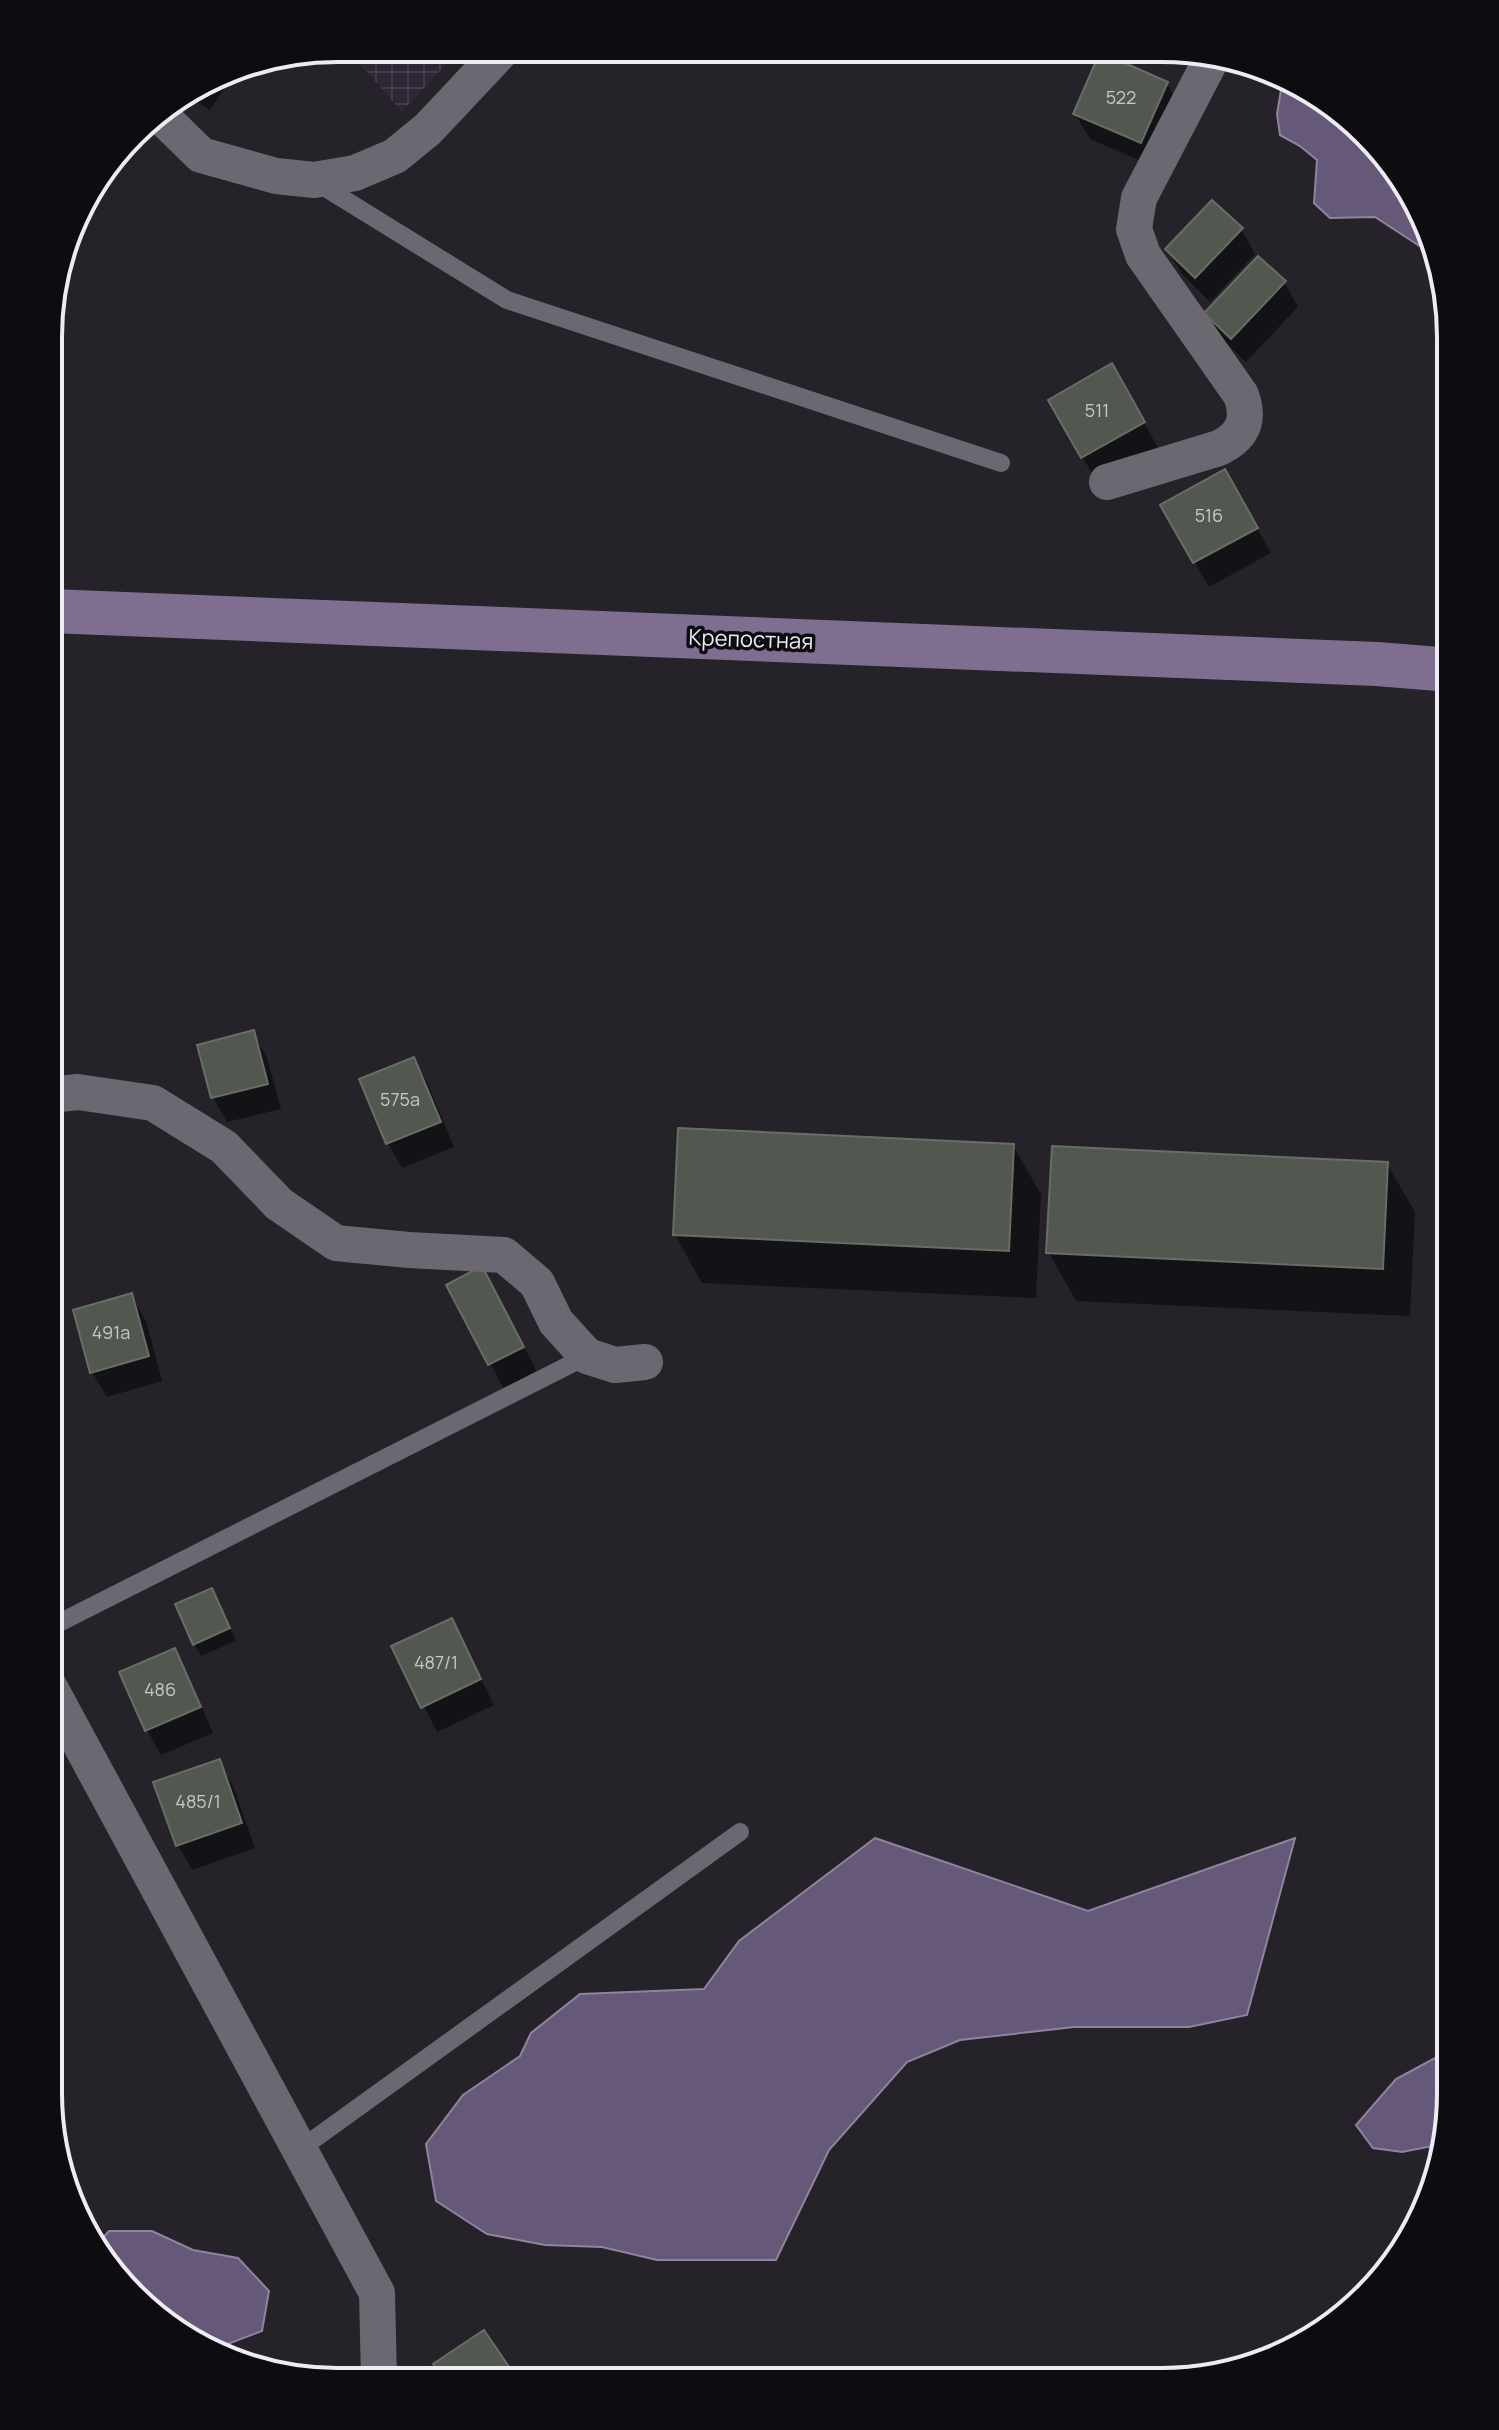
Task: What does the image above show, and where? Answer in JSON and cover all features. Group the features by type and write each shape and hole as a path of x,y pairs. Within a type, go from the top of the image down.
{"street":[{"path":"167,122 201,155 276,176 314,180 355,173 395,156 428,129 490,63"},
{"path":"1107,482 1219,448 1234,440 1242,427 1246,410 1241,395 1143,255 1134,229 1139,198 1208,66"},
{"name":"Крепостная","path":"62,611 1437,669"},
{"path":"62,1094 78,1092 153,1103 224,1147 279,1204 336,1243 504,1255 537,1283 556,1322 587,1356 615,1365 645,1362"},
{"path":"62,1710 377,2293 379,2368"}],"lane":[{"path":"314,180 507,300 1001,463"},
{"path":"62,1621 587,1356"},
{"path":"299,2150 740,1832"}],"shaded area":[{"path":"359,63 447,63 402,112"},
{"path":"1281,90 1329,119 1356,143 1380,170 1400,200 1421,247 1375,217 1330,218 1314,203 1317,160 1280,135 1277,114"},
{"path":"875,1838 1088,1911 1295,1838 1247,2015 1189,2027 1074,2027 960,2040 907,2062 829,2150 776,2260 657,2260 602,2247 545,2245 487,2234 436,2201 426,2144 463,2095 520,2056 531,2033 580,1994 704,1989 739,1941"},
{"path":"1436,2058 1432,2146 1402,2152 1373,2148 1356,2125 1396,2079"},
{"path":"109,2231 152,2231 193,2250 238,2258 269,2291 262,2331 227,2344 199,2331 143,2287 104,2237"}],"building":[{"path":"1096,62 1123,62 1168,82 1141,143 1073,114"},
{"path":"1212,200 1243,228 1195,278 1165,249"},
{"path":"1258,256 1286,281 1231,339 1204,313"},
{"path":"1112,363 1145,422 1081,458 1048,400"},
{"path":"1225,469 1258,528 1193,563 1160,505"},
{"path":"254,1030 268,1084 211,1098 197,1045"},
{"path":"414,1057 441,1122 386,1144 359,1079"},
{"path":"678,1128 1014,1144 1009,1251 673,1235"},
{"path":"1052,1146 1388,1162 1383,1269 1046,1253"},
{"path":"482,1266 524,1347 488,1365 446,1285"},
{"path":"132,1293 149,1356 90,1373 73,1310"},
{"path":"212,1588 230,1628 193,1645 175,1604"},
{"path":"452,1618 481,1679 421,1708 391,1646"},
{"path":"175,1648 201,1707 145,1731 119,1672"},
{"path":"220,1759 242,1823 176,1846 153,1782"},
{"path":"484,2330 510,2368 436,2368 433,2364"}]}
